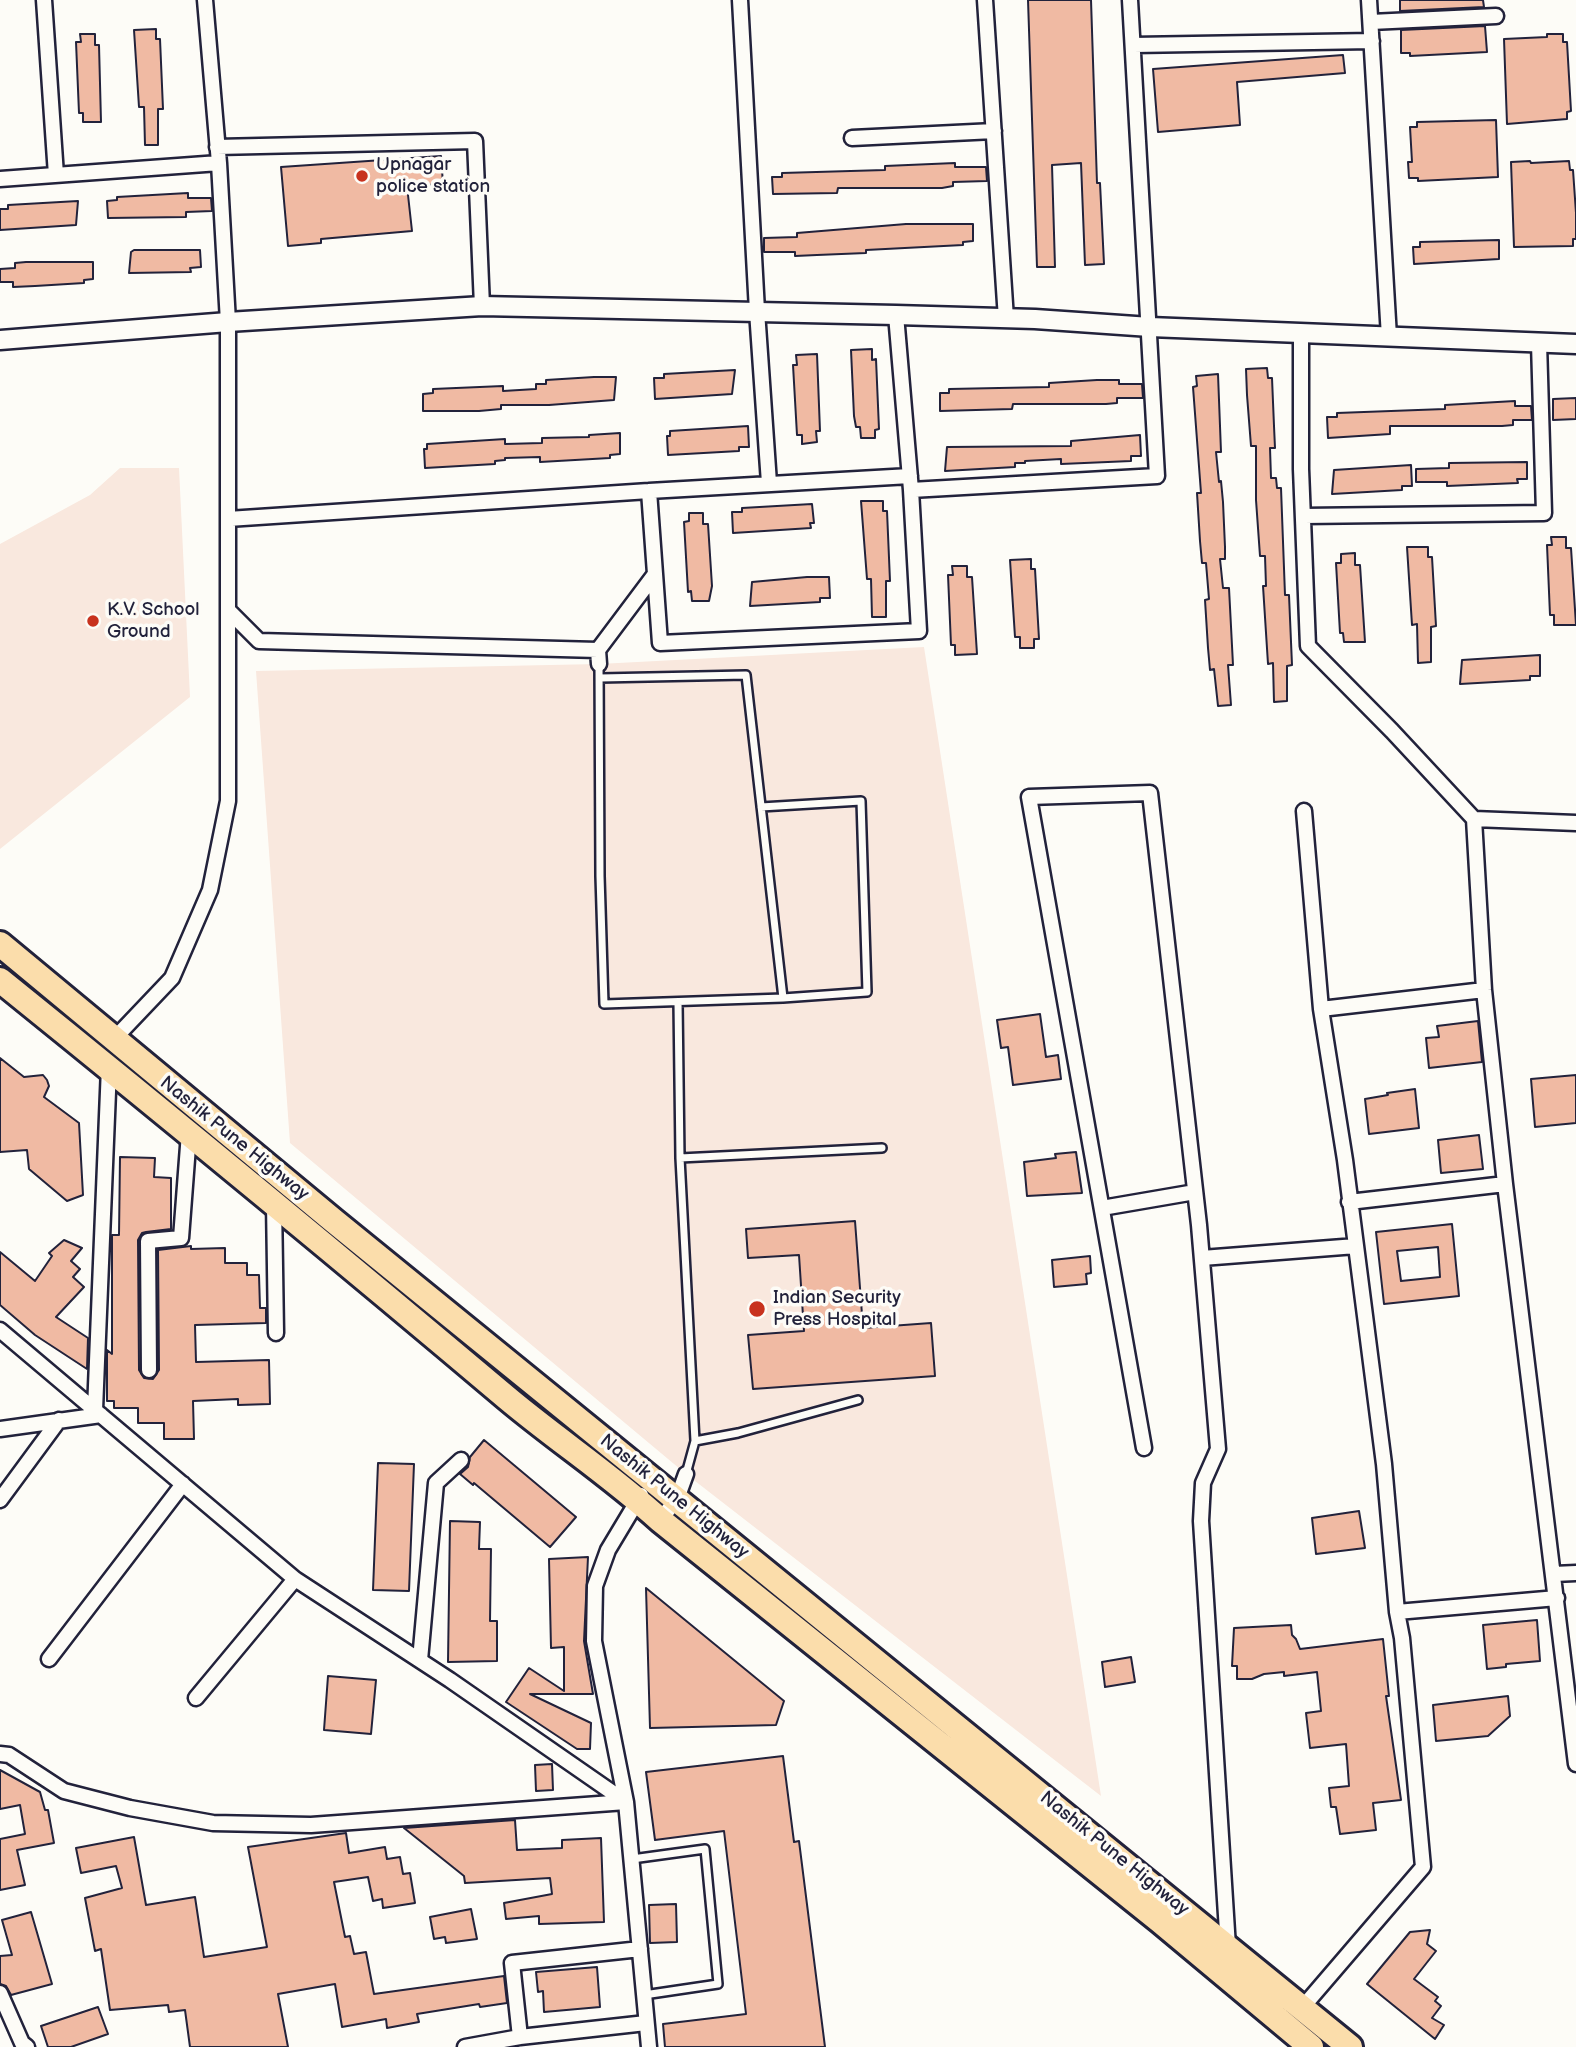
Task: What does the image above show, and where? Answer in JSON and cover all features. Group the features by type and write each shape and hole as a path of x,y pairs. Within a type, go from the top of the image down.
{"highway":[{"name":"Nashik Pune Highway","path":"0,944 650,1478 1350,2047"},
{"name":"Nashik Pune Highway","path":"0,980 274,1202 517,1406 638,1500 1149,1913 1306,2046"}],"street":[{"path":"44,0 56,175"},
{"path":"114,1039 172,978 210,890 228,801 228,322 219,163 205,0"},
{"path":"740,0 769,483"},
{"path":"985,0 1006,319"},
{"path":"228,520 769,483 911,483 1157,476 1130,0"},
{"path":"1369,0 1390,337"},
{"path":"1371,22 1496,16"},
{"path":"1134,45 1371,41"},
{"path":"852,138 994,131"},
{"path":"217,146 475,141 482,306"},
{"path":"0,179 219,163"},
{"path":"0,340 482,306 897,315 1576,344"},
{"path":"649,491 660,643 919,631 911,483 897,315"},
{"path":"1301,334 1301,469 1308,646 1474,819 1484,990 1576,1764"},
{"path":"1304,516 1544,513 1539,344"},
{"path":"228,610 259,641 599,664 655,574"},
{"path":"1144,1448 1029,796 1150,793 1202,1258 1218,1449 1203,1483 1201,1521 1228,1947"},
{"path":"1302,2008 1423,1867 1384,1464 1356,1246 1321,1009 1304,811"},
{"path":"1474,819 1576,823"},
{"path":"1321,1009 1484,990"},
{"path":"98,1412 109,1068"},
{"path":"149,1370 148,1241 181,1238 189,1133"},
{"path":"1349,1202 1505,1184"},
{"path":"1102,1208 1195,1192"},
{"path":"274,1202 276,1334"},
{"path":"1202,1258 1356,1246"},
{"path":"0,1330 295,1579 420,1660 626,1802"},
{"path":"0,1429 98,1412"},
{"path":"0,1500 59,1420"},
{"path":"420,1660 436,1483 461,1460"},
{"path":"660,1520 677,1499 686,1474"},
{"path":"649,2047 626,1802 594,1640 595,1586 608,1550 650,1478"},
{"path":"49,1659 183,1484"},
{"path":"1554,1574 1576,1573"},
{"path":"196,1698 295,1579"},
{"path":"1397,1612 1558,1598"},
{"path":"1565,1663 1576,1648"},
{"path":"0,1754 9,1755 64,1791 130,1808 212,1824 311,1825 626,1802"},
{"path":"520,2037 512,1964 640,1949"},
{"path":"0,1993 22,2043 27,2047"},
{"path":"465,2047 520,2037 646,2023"}],"lane":[{"path":"761,807 861,801 867,992 783,999 604,1004 600,876 599,664 746,675 761,807 783,999"},
{"path":"678,1002 680,1158 695,1441 686,1474"},
{"path":"680,1158 881,1148"},
{"path":"695,1441 738,1433 858,1400"},
{"path":"631,1860 705,1849 718,1984 645,1995"}],"shaded area":[{"name":"K.V. School Ground","path":"120,468 179,468 190,697 0,849 0,544 90,495"},
{"name":"Indian Security Press Hospital","path":"924,647 1101,1796 686,1474 290,1143 256,671 599,664"}],"building":[{"path":"1028,0 1091,0 1097,183 1100,183 1104,264 1085,265 1081,163 1052,165 1055,267 1037,267"},
{"path":"1400,0 1483,0 1484,7 1400,11"},
{"path":"1485,26 1487,52 1410,56 1410,53 1401,53 1401,30"},
{"path":"156,29 156,39 160,39 163,109 158,109 158,145 145,145 144,107 139,107 134,30"},
{"path":"80,34 95,34 95,45 99,45 101,122 83,122 83,113 79,113 76,42 81,42"},
{"path":"1547,34 1563,34 1563,42 1567,42 1571,111 1567,112 1567,119 1507,124 1504,39 1547,37"},
{"path":"1343,55 1345,73 1237,82 1240,125 1158,132 1153,69"},
{"path":"1496,120 1498,177 1418,181 1418,178 1409,178 1408,162 1412,162 1410,127 1417,127 1417,122"},
{"path":"441,156 443,184 407,186 412,231 321,239 321,243 288,246 281,167"},
{"path":"1569,161 1570,170 1573,170 1576,213 1576,239 1573,239 1573,246 1514,247 1511,162"},
{"path":"955,163 955,167 986,167 987,181 953,182 953,186 942,188 838,188 837,193 773,194 772,177 782,177 782,173 885,170 885,166"},
{"path":"188,193 188,198 211,198 212,211 186,212 186,217 108,218 107,201 117,200 117,197"},
{"path":"78,201 76,225 0,230 0,209 8,209 8,205"},
{"path":"906,224 973,224 973,241 963,242 963,245 866,250 866,253 795,256 795,252 764,252 764,238 797,237 797,233"},
{"path":"1499,240 1499,259 1414,264 1413,247 1420,247 1420,242"},
{"path":"200,250 201,267 190,268 191,272 129,273 131,252"},
{"path":"93,262 93,279 84,280 84,283 13,287 13,282 0,282 0,269 15,268 15,263"},
{"path":"872,349 872,360 876,359 879,429 875,430 875,438 861,438 860,427 856,427 854,416 851,350"},
{"path":"817,354 820,431 816,431 817,442 802,444 802,435 797,435 793,365 797,365 796,355"},
{"path":"1267,368 1268,378 1272,378 1275,448 1270,448 1271,478 1276,478 1277,488 1281,488 1285,595 1289,595 1292,665 1287,666 1287,701 1274,702 1273,663 1268,664 1263,586 1266,586 1265,556 1260,556 1256,500 1256,446 1251,446 1246,369"},
{"path":"735,370 732,394 655,399 654,378 664,378 664,374"},
{"path":"1218,374 1221,452 1216,452 1223,502 1225,547 1225,559 1220,559 1223,588 1229,588 1233,665 1228,665 1231,705 1218,706 1214,669 1210,670 1208,648 1205,600 1209,599 1206,563 1202,563 1200,541 1197,493 1201,493 1193,387 1197,386 1196,376"},
{"path":"616,377 614,400 549,405 501,405 501,409 479,411 423,411 423,394 433,393 433,389 503,386 503,391 536,389 536,384 546,384 546,380"},
{"path":"1097,380 1142,384 1143,398 1117,398 1117,403 1106,404 1013,404 1012,409 940,411 940,393 949,393 949,389 1049,387 1049,383"},
{"path":"1576,398 1576,419 1553,420 1553,399"},
{"path":"1515,401 1515,406 1531,406 1532,420 1513,420 1513,425 1502,426 1390,426 1390,434 1328,438 1327,417 1337,417 1337,413 1445,409 1445,405"},
{"path":"748,426 749,447 739,447 739,451 668,455 667,436 670,436 670,431"},
{"path":"620,433 620,454 610,455 610,458 540,462 540,457 505,458 495,461 495,464 425,468 424,449 427,449 427,444 505,439 505,444 542,443 542,438"},
{"path":"1140,435 1141,456 1131,456 1131,461 1061,464 1061,459 1025,461 1015,463 1015,467 945,471 947,447 1071,446 1071,441"},
{"path":"1527,462 1527,479 1517,479 1518,483 1447,486 1447,482 1416,482 1416,469 1449,468 1449,463"},
{"path":"1411,465 1412,486 1402,486 1402,490 1332,494 1334,470"},
{"path":"861,501 883,501 883,511 887,511 890,581 886,581 886,617 872,617 871,579 867,579"},
{"path":"812,504 814,523 810,523 811,528 733,533 732,512 742,512 742,508"},
{"path":"689,513 703,513 703,524 708,524 712,586 709,601 692,601 691,591 688,592 684,522 689,521"},
{"path":"1551,537 1566,537 1566,548 1571,548 1576,625 1554,625 1554,615 1550,615 1547,545 1552,545"},
{"path":"1407,547 1428,547 1428,557 1432,557 1436,626 1431,627 1431,662 1418,663 1417,624 1412,625"},
{"path":"1355,553 1355,565 1360,565 1365,642 1344,642 1343,633 1340,633 1336,563 1341,563 1341,554"},
{"path":"1031,559 1031,569 1035,569 1039,639 1034,639 1034,648 1020,648 1020,637 1015,637 1010,560"},
{"path":"952,566 967,566 967,577 972,577 977,654 955,655 955,645 951,645 948,575 953,575"},
{"path":"829,577 830,598 820,598 820,602 750,606 752,582"},
{"path":"1540,655 1540,676 1530,676 1530,680 1460,684 1462,660"},
{"path":"1040,1014 1046,1057 1058,1055 1061,1079 1013,1085 1008,1047 1001,1048 997,1020"},
{"path":"1478,1021 1482,1062 1429,1068 1426,1038 1439,1037 1437,1026"},
{"path":"0,1058 24,1077 43,1075 49,1086 44,1097 79,1123 83,1195 67,1201 29,1169 27,1150 0,1152"},
{"path":"1576,1075 1576,1123 1535,1127 1531,1079"},
{"path":"1415,1089 1419,1128 1369,1134 1365,1099"},
{"path":"1479,1135 1483,1169 1441,1173 1438,1140"},
{"path":"1076,1152 1082,1193 1027,1196 1024,1162 1056,1158 1055,1154"},
{"path":"120,1157 155,1158 154,1177 171,1178 171,1229 142,1233 138,1240 139,1370 144,1378 153,1379 159,1370 158,1250 191,1246 191,1249 225,1248 225,1263 247,1263 247,1275 259,1275 260,1308 266,1308 266,1323 195,1325 196,1362 269,1360 270,1404 238,1405 238,1399 193,1401 194,1439 164,1439 164,1423 138,1423 138,1408 114,1408 114,1401 107,1401 107,1350 112,1354 112,1235 119,1235"},
{"path":"855,1221 863,1328 931,1323 935,1376 753,1389 748,1335 804,1331 799,1255 748,1258 746,1229"},
{"path":"1452,1224 1459,1296 1384,1304 1376,1232","holes":["1438,1247 1440,1277 1401,1281 1397,1251"]},
{"path":"64,1240 82,1248 71,1261 80,1269 73,1277 84,1287 56,1317 88,1338 87,1369 35,1335 0,1305 0,1252 35,1281 52,1256 49,1253"},
{"path":"1090,1256 1091,1273 1086,1274 1087,1284 1054,1287 1052,1260"},
{"path":"484,1440 576,1517 550,1547 460,1474 468,1467 470,1457"},
{"path":"378,1463 414,1464 409,1591 373,1590"},
{"path":"1359,1511 1365,1548 1316,1554 1312,1518"},
{"path":"450,1521 480,1522 479,1549 491,1549 490,1621 497,1621 497,1661 448,1662"},
{"path":"588,1557 584,1641 593,1694 530,1694 591,1723 590,1749 577,1749 506,1702 529,1668 564,1691 564,1647 551,1648 549,1559"},
{"path":"646,1588 784,1701 776,1725 650,1728"},
{"path":"1537,1620 1540,1661 1506,1664 1506,1667 1487,1669 1483,1625"},
{"path":"1291,1625 1292,1635 1300,1649 1383,1639 1389,1696 1386,1696 1401,1800 1373,1803 1376,1830 1340,1834 1336,1807 1331,1807 1329,1788 1349,1786 1346,1744 1310,1748 1306,1713 1321,1711 1317,1672 1284,1676 1284,1672 1264,1674 1252,1679 1237,1679 1237,1666 1232,1666 1234,1628"},
{"path":"1131,1657 1135,1682 1105,1687 1102,1662"},
{"path":"328,1676 376,1680 371,1734 324,1730"},
{"path":"1508,1696 1510,1716 1488,1736 1436,1741 1433,1705"},
{"path":"783,1756 794,1842 799,1841 825,2047 665,2047 663,2024 746,2014 724,1831 655,1840 646,1772"},
{"path":"552,1764 553,1790 536,1791 535,1765"},
{"path":"0,1770 40,1792 45,1810 48,1810 54,1843 17,1850 25,1885 0,1890 0,1839 25,1834 20,1805 0,1809"},
{"path":"515,1820 517,1850 562,1848 562,1840 601,1838 604,1922 539,1924 539,1916 506,1919 504,1903 552,1894 550,1878 465,1883 464,1876 404,1828"},
{"path":"346,1833 349,1853 385,1847 387,1859 400,1857 403,1874 410,1873 415,1903 383,1908 382,1899 373,1901 368,1877 334,1882 345,1937 350,1936 354,1954 366,1952 374,1994 504,1976 507,2003 480,2007 479,2004 417,2014 419,2022 387,2028 386,2019 342,2027 335,1984 278,1994 288,2047 190,2047 185,2010 169,2012 168,2005 110,2010 101,1949 95,1951 85,1898 122,1888 116,1866 81,1873 76,1848 134,1837 146,1905 195,1897 204,1957 267,1947 248,1847"},
{"path":"676,1904 677,1942 650,1943 649,1905"},
{"path":"471,1909 477,1939 446,1943 445,1937 434,1939 430,1917"},
{"path":"31,1912 52,1984 11,1995 6,1986 0,1984 0,1956 12,1955 2,1920"},
{"path":"1430,1930 1427,1944 1436,1951 1414,1979 1438,1997 1435,2001 1441,2006 1432,2018 1444,2025 1435,2039 1367,1984 1410,1932"},
{"path":"597,1967 600,2007 544,2012 543,1991 538,1992 536,1972"},
{"path":"98,2007 108,2034 71,2047 48,2047 41,2026"}],"place":[{"name":"Upnagar police station","path":"362,176"},
{"name":"K.V. School Ground","path":"93,621"},
{"name":"Indian Security Press Hospital","path":"757,1309"}]}
